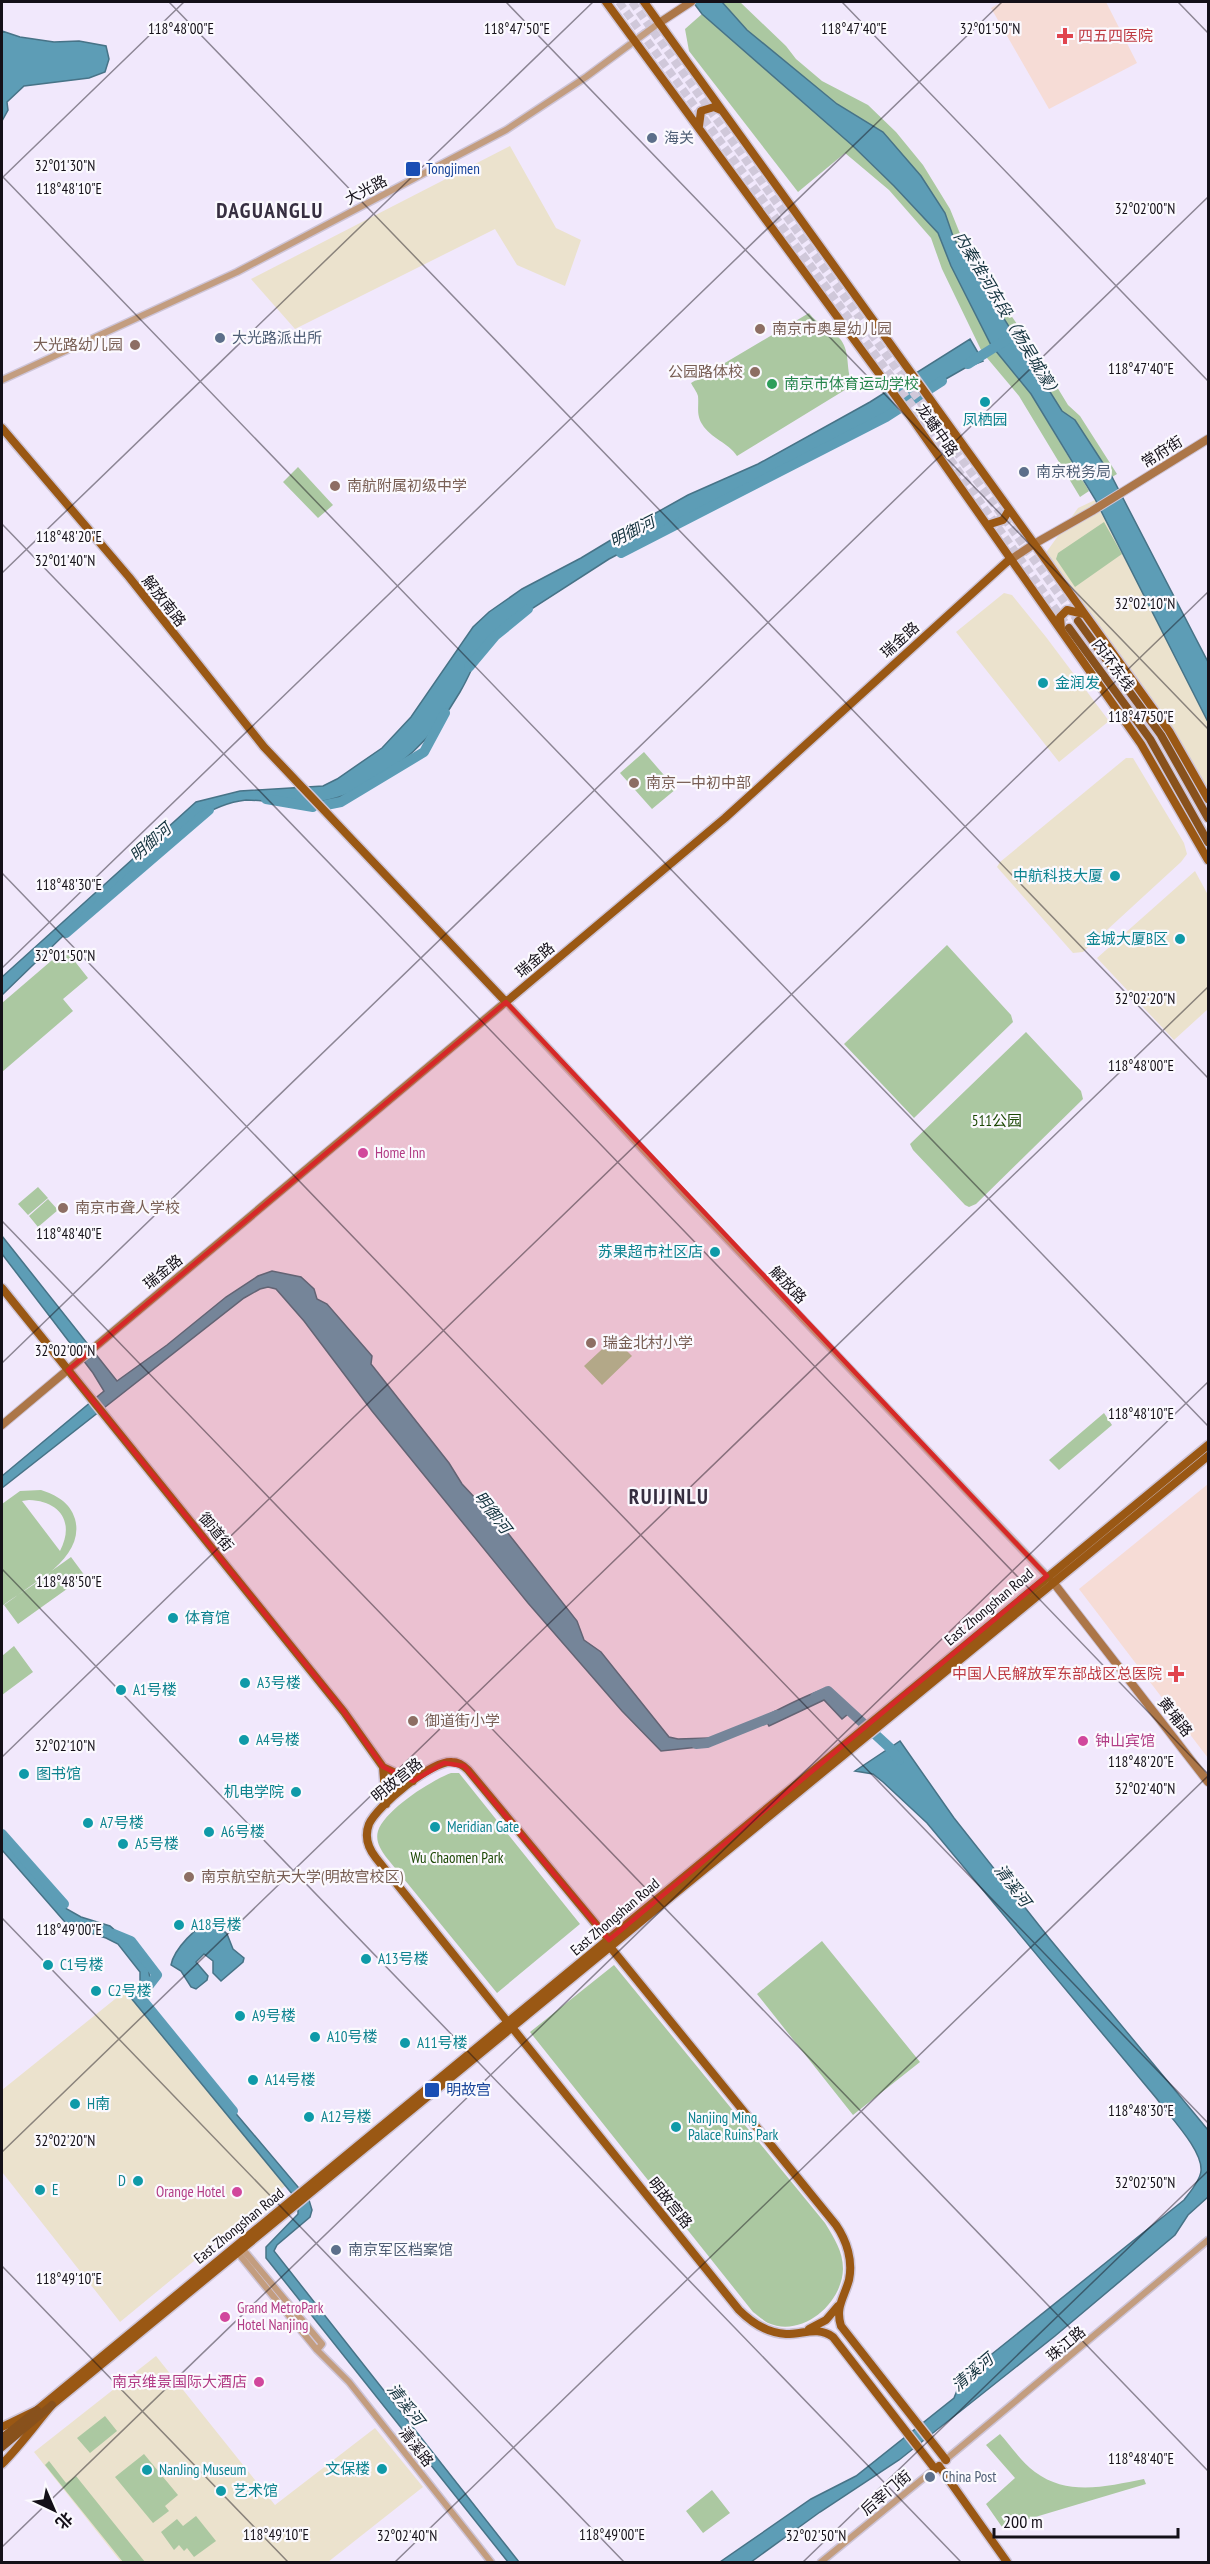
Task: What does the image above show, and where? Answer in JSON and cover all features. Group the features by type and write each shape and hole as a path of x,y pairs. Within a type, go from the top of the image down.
{"highway":[{"name":"内环东线","path":"1082,618 1161,735 1209,818"},
{"name":"内环东线","path":"1066,630 1150,739 1209,842"},
{"path":"2,2447 52,2405"},
{"path":"2,2438 6,2429 37,2409"}],"main road":[{"name":"龙蟠中路","path":"606,2 913,420 1010,559 1066,630 1141,744 1207,859"},
{"name":"龙蟠中路","path":"644,2 1034,543 1082,618 1169,731 1209,798"},
{"path":"659,23 688,3"},
{"path":"699,126 698,118 705,108 714,107 722,110"},
{"name":"常府街","path":"1092,511 1209,439"},
{"path":"987,525 1003,520 1009,510"},
{"name":"瑞金路","path":"2,1425 725,818 1010,559 1092,511"},
{"path":"1066,630 1059,622 1062,613 1073,609 1082,618"},
{"path":"264,747 396,886"},
{"name":"御道街","path":"2,1288 344,1712 383,1767"},
{"name":"East Zhongshan Road","path":"2,2464 52,2405 1209,1445"},
{"name":"East Zhongshan Road","path":"1050,1579 1209,1456"},
{"name":"黄埔路","path":"1050,1579 1209,1782"},
{"name":"明故宫路","path":"839,2304 849,2281 850,2268 846,2244 840,2231 485,1788 464,1766 453,1762 444,1763 413,1781 386,1804 370,1822 367,1840 371,1851 739,2310 753,2323 773,2332 787,2334 819,2330 833,2337 922,2451 940,2465"},
{"path":"386,1804 383,1767 413,1781"},
{"name":"East Zhongshan Road","path":"37,2409 240,2249"},
{"path":"803,2332 826,2320 839,2304"},
{"path":"839,2304 839,2320 844,2332 932,2443 940,2465 1007,2562"}],"street":[{"name":"大光路","path":"2,380 237,272 506,130 586,77 659,23"},
{"name":"解放南路","path":"2,428 129,577 264,747 334,821"},
{"path":"396,886 506,1002"},
{"name":"解放路","path":"506,1002 681,1191 1050,1579"},
{"name":"珠江路","path":"940,2465 1209,2240"},
{"name":"清溪路","path":"240,2249 317,2350 349,2382 491,2562"},
{"name":"后宰门街","path":"821,2562 940,2465"}],"highlighted area":[{"path":"506,1002 1047,1576 609,1940 464,1766 444,1763 413,1781 383,1767 344,1712 68,1370"}],"shaded area":[{"name":"四五四医院","path":"1002,2 1106,2 1137,63 1049,109 991,8"},
{"path":"510,146 556,228 581,240 565,286 517,265 495,229 295,329 251,279"},
{"path":"1095,500 1208,722 1208,799 1169,731 1045,554 1078,508"},
{"path":"1004,593 1012,595 1109,721 1059,762 956,632"},
{"path":"1126,758 1133,758 1184,843 1187,854 1083,952 1073,953 997,867 1000,862"},
{"path":"1195,871 1208,895 1208,1009 1174,1040 1097,958"},
{"name":"中国人民解放军东部战区总医院","path":"1208,1484 1208,1758 1079,1589"},
{"path":"130,1987 290,2182 120,2322 2,2172 2,2090"},
{"name":"NanJing Museum","path":"156,2356 275,2505 375,2428 423,2487 328,2562 121,2562 34,2452"}],"green space":[{"path":"722,2 740,2 786,46 796,59 822,81 868,105 896,132 923,165 950,209 961,236 980,270 1032,346 1068,405 1080,416 1117,474 1112,477 1075,420 1062,411 954,239 945,213 921,176 883,132 837,104 747,30"},
{"path":"702,14 853,146 938,233 951,266 991,345 1031,394 1089,491 1080,497 1019,396 982,352 942,269 931,238 889,190 845,153 798,192 689,51 685,29"},
{"name":"南京市体育运动学校","path":"809,313 841,340 846,351 853,385 737,456 702,424 698,414 698,396 691,383"},
{"path":"298,467 333,505 318,518 283,482"},
{"path":"1104,522 1122,554 1075,587 1056,559 1058,553"},
{"path":"644,752 676,789 652,809 620,773"},
{"path":"947,945 1011,1015 1013,1022 914,1118 844,1044"},
{"path":"65,949 88,978 63,999 73,1011 2,1072 2,1003"},
{"name":"511公园","path":"1026,1032 1081,1091 1083,1099 976,1204 969,1207 913,1150 910,1144"},
{"path":"38,1187 48,1198 28,1215 18,1204"},
{"path":"48,1199 58,1210 38,1227 29,1216"},
{"path":"614,1338 632,1356 602,1385 584,1366"},
{"path":"1104,1413 1112,1425 1059,1470 1049,1460"},
{"path":"41,1490 62,1500 73,1513 76,1533 72,1547 53,1570 2,1606 2,1504 20,1491","holes":["22,1501 40,1501 56,1509 65,1522 66,1531 60,1551"]},
{"path":"71,1557 85,1576 18,1624 4,1605"},
{"path":"14,1646 33,1672 2,1695 2,1656"},
{"name":"Wu Chaomen Park","path":"451,1773 459,1773 580,1924 497,1993 386,1857 378,1842 378,1831 389,1814 421,1789"},
{"path":"822,1941 920,2062 853,2115 757,1994"},
{"name":"Nanjing Ming Palace Ruins Park","path":"614,1965 825,2223 835,2239 843,2262 841,2282 828,2305 806,2322 794,2326 781,2326 768,2323 753,2312 530,2032"},
{"path":"105,2416 117,2431 90,2453 77,2438"},
{"path":"1000,2434 1030,2468 1048,2480 1061,2485 1088,2488 1144,2479 1146,2484 1002,2527 986,2504 1015,2478 986,2445"},
{"path":"144,2454 178,2495 165,2506 169,2511 153,2523 115,2477"},
{"path":"49,2461 66,2483 76,2476 145,2562 123,2562 45,2465"},
{"path":"712,2490 730,2513 703,2533 686,2511"},
{"path":"196,2516 216,2541 194,2557 187,2548 184,2551 179,2545 174,2550 161,2532 177,2519 183,2526"}],"water":[{"path":"693,2 722,2 747,30 837,104 883,132 921,176 945,213 954,239 1062,411 1075,420 1112,477 1208,662 1208,722 1095,499 1031,394 991,345 951,266 938,233 853,146 702,14"},
{"path":"2,31 20,37 54,42 79,41 106,46 109,59 105,72 89,78 24,86 7,102 8,110 2,121"},
{"name":"明御河","path":"970,339 983,361 965,368 881,416 609,559 502,628 482,650 450,709 426,739 399,763 368,784 350,793 314,803 239,801 217,808 191,822 63,936 2,995 2,977 196,802 240,791 323,786 337,779 382,748 411,717 473,627 489,612 522,589 581,558 688,495 758,464 870,402"},
{"path":"2,1236 117,1381 167,1345 226,1297 258,1276 272,1271 301,1277 314,1289 317,1299 327,1304 372,1356 371,1364 449,1463 462,1484 507,1532 577,1621 584,1640 601,1652 669,1737 708,1738 708,1746 661,1751 622,1711 528,1603 372,1411 304,1321 276,1289 268,1287 260,1289 244,1298 2,1488 2,1476 104,1391 93,1373 2,1254"},
{"path":"822,1690 830,1692 853,1710 842,1719 824,1700 769,1726 764,1717"},
{"name":"清溪河","path":"900,1741 954,1818 1049,1938 1208,2130 1208,2197 1188,2215 1175,2235 1055,2336 899,2460 820,2512 751,2562 720,2562 811,2499 856,2476 954,2398 962,2378 1184,2200 1201,2171 1197,2153 1177,2124 927,1823 873,1774 855,1771"},
{"path":"2,1836 65,1908 81,1917 110,1926 134,1947 148,1967 150,1978 142,1997 183,2051 309,2200 312,2210 310,2217 277,2245 274,2251 519,2562 508,2562 266,2258 266,2247 298,2214 298,2201 131,1998 133,1991 140,1986 140,1972 118,1944 72,1927 64,1921 2,1850"},
{"path":"213,1920 227,1934 233,1949 244,1958 243,1962 221,1981 213,1973 213,1961 204,1954 196,1962 208,1976 207,1980 196,1989 191,1987 181,1971 171,1965 187,1938"}],"waterway":[{"name":"明御河","path":"968,364 1006,340"},
{"name":"明御河","path":"621,553 886,417 942,381"},
{"name":"明御河","path":"469,667 495,636 528,609"},
{"name":"明御河","path":"326,805 341,802 424,752 445,713"},
{"name":"明御河","path":"266,799 313,807"},
{"name":"明御河","path":"66,933 209,810"},
{"name":"明御河","path":"815,1697 828,1691 890,1748 899,1760"},
{"name":"明御河","path":"696,1744 707,1743 777,1715"},
{"path":"2,1834 64,1904"},
{"path":"114,1934 131,1941 157,1975 140,1997 233,2111"}],"tunnel":[{"path":"619,2 912,405 1069,628"},
{"path":"632,2 1078,621"}],"place":[{"name":"四五四医院","path":"1065,36"},
{"name":"海关","path":"652,138"},
{"name":"Tongjimen","path":"413,169"},
{"name":"南京市奥星幼儿园","path":"760,329"},
{"name":"大光路派出所","path":"220,338"},
{"name":"大光路幼儿园","path":"135,345"},
{"name":"公园路体校","path":"755,372"},
{"name":"南京市体育运动学校","path":"772,384"},
{"name":"凤栖园","path":"985,402"},
{"name":"南京税务局","path":"1024,472"},
{"name":"南航附属初级中学","path":"335,486"},
{"name":"金润发","path":"1043,683"},
{"name":"南京一中初中部","path":"634,783"},
{"name":"中航科技大厦","path":"1115,876"},
{"name":"金城大厦B区","path":"1180,939"},
{"name":"Home Inn","path":"363,1153"},
{"name":"南京市聋人学校","path":"63,1208"},
{"name":"苏果超市社区店","path":"715,1252"},
{"name":"瑞金北村小学","path":"591,1343"},
{"name":"体育馆","path":"173,1618"},
{"name":"中国人民解放军东部战区总医院","path":"1176,1674"},
{"name":"A3号楼","path":"245,1683"},
{"name":"A1号楼","path":"121,1690"},
{"name":"御道街小学","path":"413,1721"},
{"name":"A4号楼","path":"244,1740"},
{"name":"钟山宾馆","path":"1083,1741"},
{"name":"图书馆","path":"24,1774"},
{"name":"机电学院","path":"296,1792"},
{"name":"A7号楼","path":"88,1823"},
{"name":"Meridian Gate","path":"435,1827"},
{"name":"A6号楼","path":"209,1832"},
{"name":"A5号楼","path":"123,1844"},
{"name":"南京航空航天大学(明故宫校区)","path":"189,1877"},
{"name":"A18号楼","path":"179,1925"},
{"name":"A13号楼","path":"366,1959"},
{"name":"C1号楼","path":"48,1965"},
{"name":"C2号楼","path":"96,1991"},
{"name":"A9号楼","path":"240,2016"},
{"name":"A10号楼","path":"315,2037"},
{"name":"A11号楼","path":"405,2043"},
{"name":"A14号楼","path":"253,2080"},
{"name":"明故宫","path":"432,2090"},
{"name":"H南","path":"75,2104"},
{"name":"A12号楼","path":"309,2117"},
{"name":"Nanjing Ming Palace Ruins Park","path":"676,2127"},
{"name":"D","path":"138,2181"},
{"name":"E","path":"40,2190"},
{"name":"Orange Hotel","path":"237,2192"},
{"name":"南京军区档案馆","path":"336,2250"},
{"name":"Grand MetroPark Hotel Nanjing","path":"225,2317"},
{"name":"南京维景国际大酒店","path":"259,2382"},
{"name":"文保楼","path":"382,2469"},
{"name":"NanJing Museum","path":"147,2470"},
{"name":"China Post","path":"930,2477"},
{"name":"艺术馆","path":"221,2491"}],"district":[{"name":"DAGUANGLU","path":"270,211"},
{"name":"RUIJINLU","path":"669,1497"}],"water label":[{"name":"内秦淮河东段（杨吴城濠）","path":"1008,315"}]}
